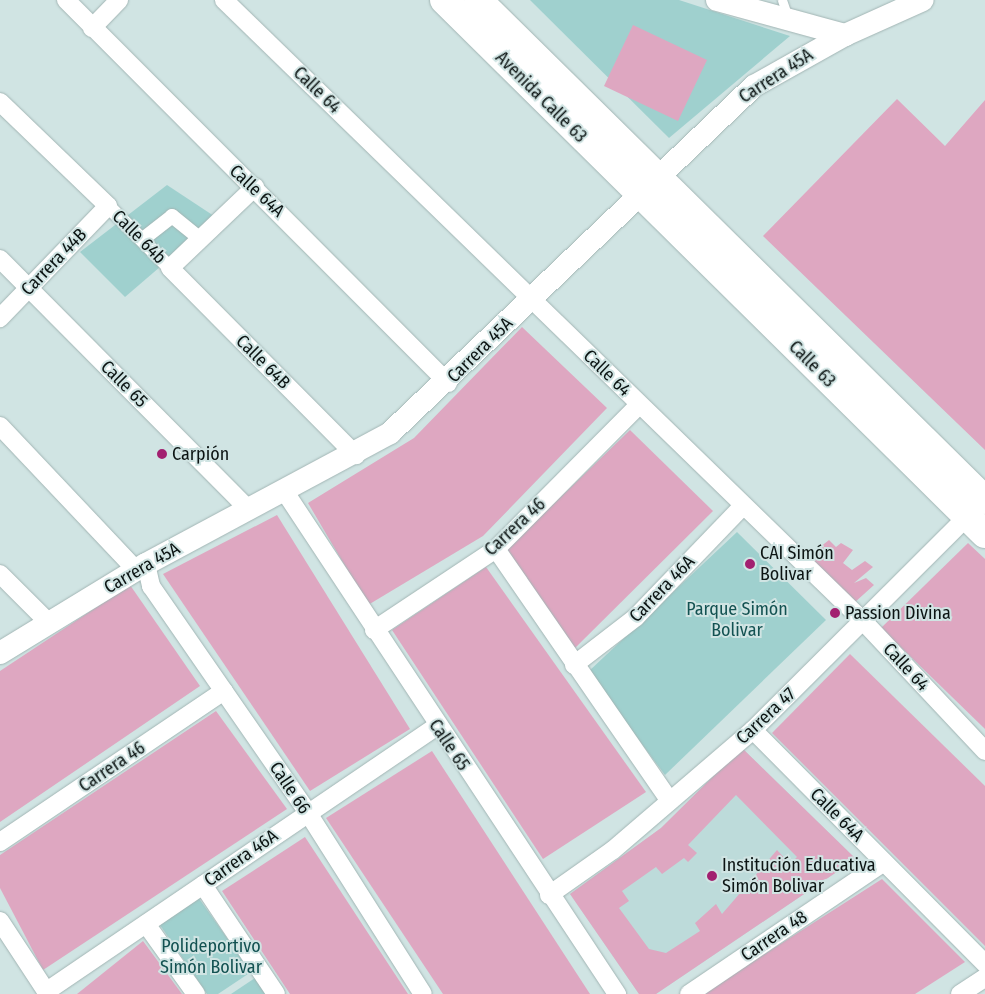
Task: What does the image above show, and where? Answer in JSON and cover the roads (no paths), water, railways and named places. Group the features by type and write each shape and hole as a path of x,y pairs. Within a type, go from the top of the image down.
{"main road":[{"name":"Avenida Calle 63","path":"444,0 648,185"},
{"name":"Avenida Calle 63","path":"478,0 648,185"},
{"name":"Calle 63","path":"648,185 979,517"}],"street":[{"name":"Calle 64A","path":"66,0 448,382"},
{"path":"92,28 119,0"},
{"name":"Calle 64","path":"224,0 864,622 985,751"},
{"path":"717,0 790,22 845,35"},
{"name":"Carrera 45A","path":"0,653 135,571 248,509 356,455 390,433 448,382 648,185 754,86 845,35 923,0"},
{"name":"Calle 64B","path":"0,102 108,206"},
{"path":"170,268 255,187"},
{"name":"Calle 64b","path":"108,206 170,268"},
{"name":"Carrera 44B","path":"0,318 108,206"},
{"path":"143,239 172,216 200,239"},
{"name":"Calle 65","path":"0,259 248,509"},
{"name":"Calle 64B","path":"170,268 356,455"},
{"name":"Carrera 46","path":"374,630 496,549 639,405"},
{"path":"0,426 151,586"},
{"name":"Calle 65","path":"285,492 436,726 617,994"},
{"name":"Carrera 46A","path":"574,665 636,617 743,506"},
{"name":"Carrera 47","path":"549,895 613,850 753,730 864,622 979,517"},
{"path":"496,549 670,802"},
{"name":"Calle 66","path":"135,571 151,586 308,813 423,994"},
{"path":"0,574 50,624"},
{"name":"Carrera 46","path":"0,842 224,691"},
{"name":"Carrera 46A","path":"48,993 436,726"},
{"name":"Calle 64A","path":"753,730 985,964"},
{"name":"Carrera 48","path":"689,994 884,862"},
{"path":"203,885 276,994"},
{"path":"0,921 48,993"},
{"path":"146,924 196,994"},
{"path":"960,994 985,978"}],"lane":[{"path":"782,0 790,22"}],"place":[{"name":"Carpión","path":"162,454"},
{"name":"CAI Simón Bolivar","path":"750,564"},
{"name":"Passion Divina","path":"835,613"},
{"name":"Institución Educativa Simón Bolivar","path":"712,876"}],"park label":[{"name":"Parque Simón Bolivar","path":"737,620"},
{"name":"Polideportivo Simón Bolivar","path":"211,958"}]}
